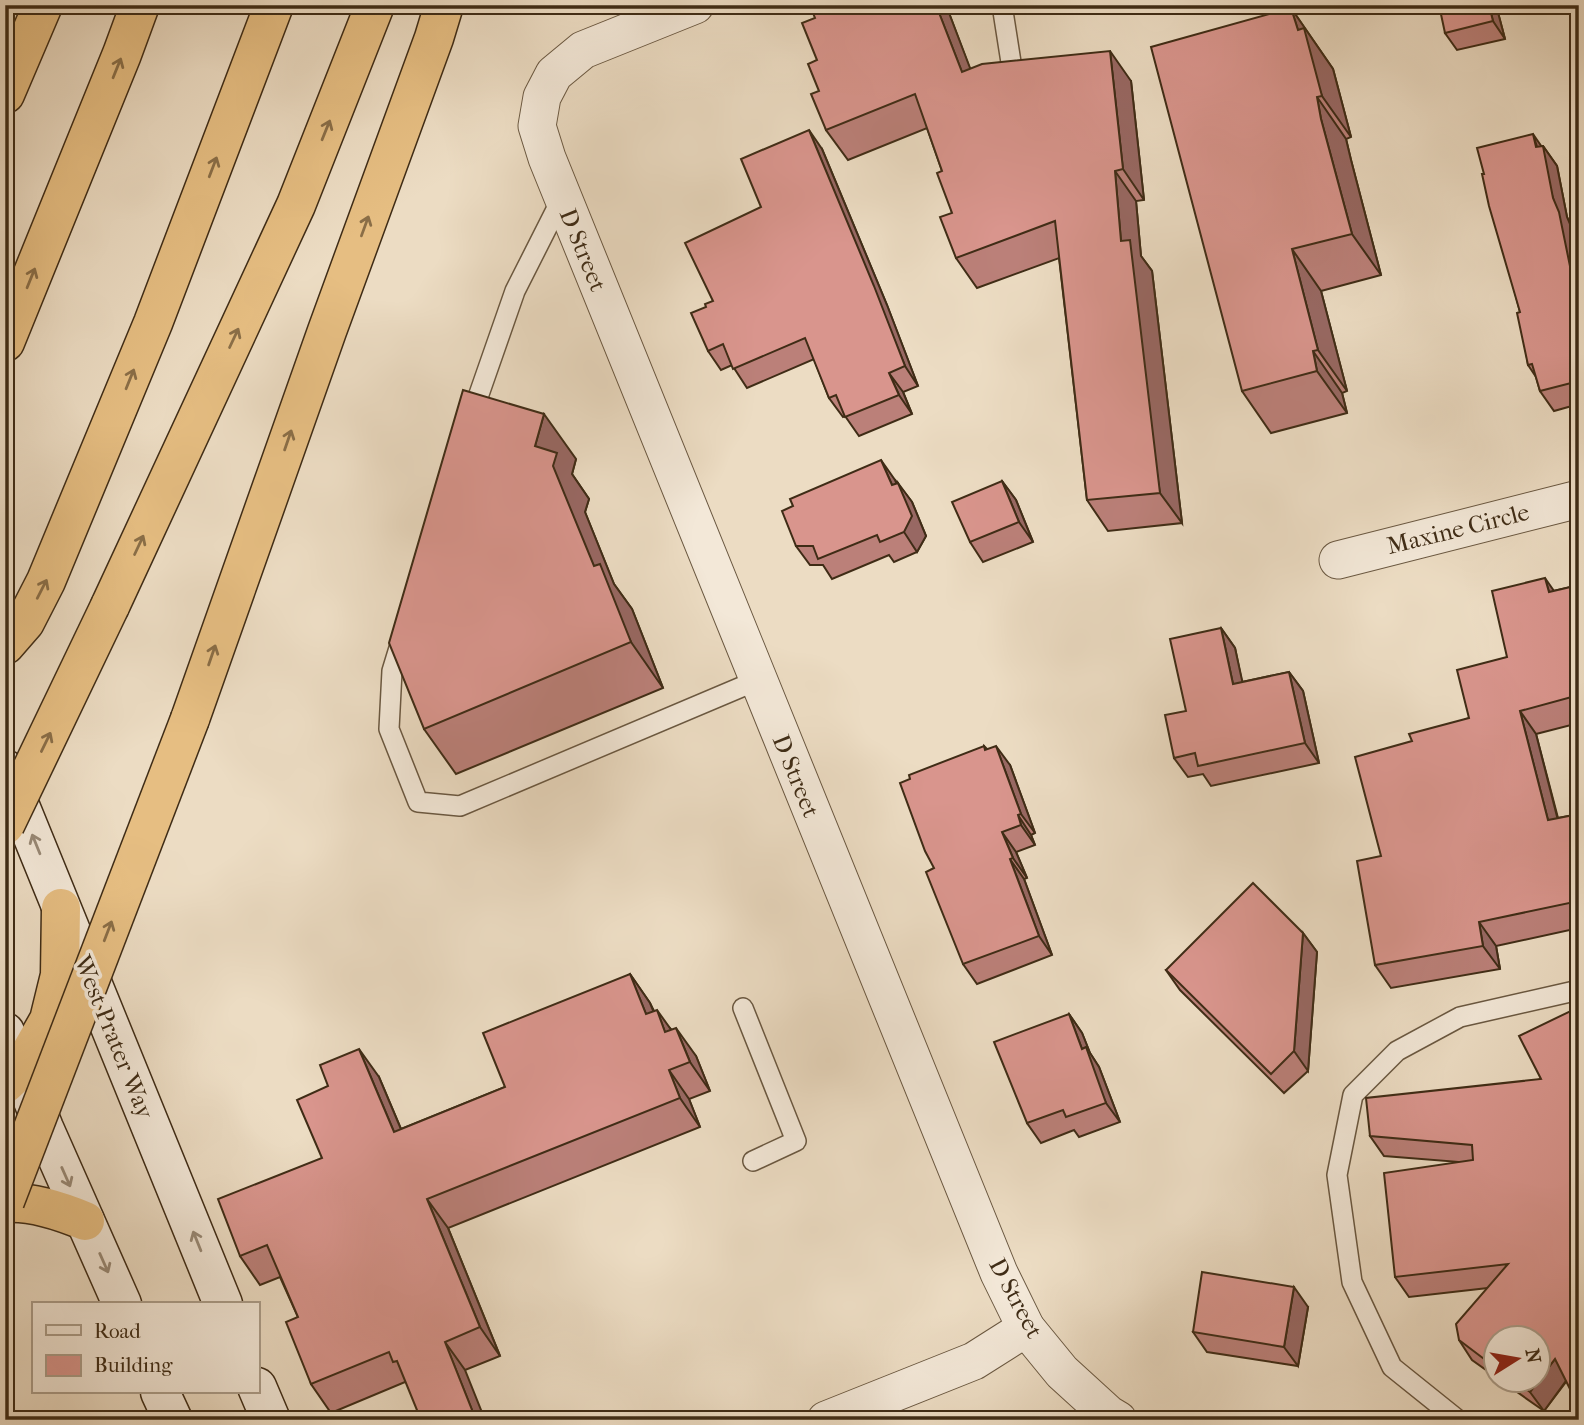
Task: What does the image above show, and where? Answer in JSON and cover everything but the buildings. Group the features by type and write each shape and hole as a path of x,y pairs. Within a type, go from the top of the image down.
{"highway":[{"path":"5,94 43,5"},
{"path":"5,342 141,5"},
{"path":"5,645 25,622 46,581 153,323 274,5"},
{"path":"5,825 110,607 296,205 375,5"},
{"path":"85,1221 59,1211 5,1202 190,719 444,5"},
{"path":"13,1077 49,1020 60,975 61,908"}],"main road":[{"name":"West Prater Way","path":"5,769 222,1302"},
{"path":"5,1032 13,1077 85,1221 121,1302"},
{"path":"259,1392 271,1420"},
{"path":"161,1394 173,1420"}],"street":[{"name":"D Street","path":"695,5 583,50 554,74 542,97 537,126 562,198 999,1273 1026,1328 1062,1372 1118,1420"},
{"name":"Maxine Circle","path":"1338,560 1579,499"},
{"path":"826,1420 974,1361 1026,1328"}],"lane":[{"path":"1002,5 1013,75"},
{"path":"465,436 515,291 562,198"},
{"path":"408,619 392,671 389,729 418,802 460,806 758,680"},
{"path":"1458,1420 1392,1367 1352,1282 1337,1175 1353,1095 1397,1051 1460,1017 1579,990"},
{"path":"743,1008 796,1140 753,1161"}]}
